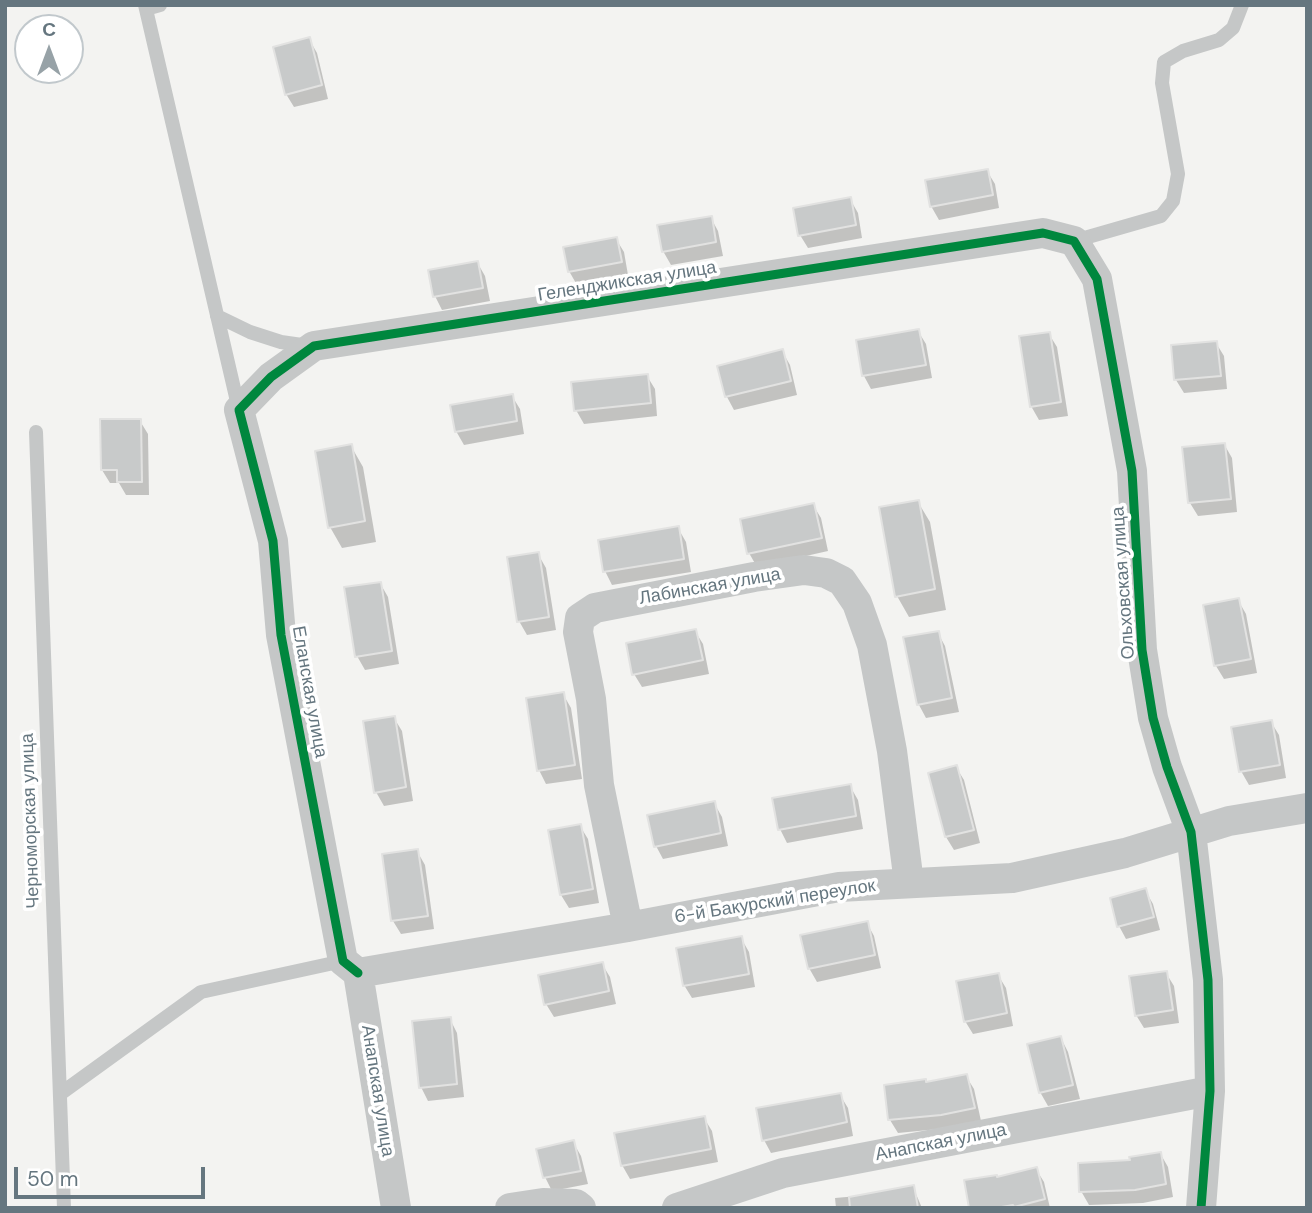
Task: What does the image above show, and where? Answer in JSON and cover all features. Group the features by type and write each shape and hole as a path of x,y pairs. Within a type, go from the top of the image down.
{"street":[{"name":"Геленджикская улица","path":"239,410 271,377 314,346 1043,233 1074,242"},
{"name":"Ольховская улица","path":"1074,242 1097,279 1132,471 1141,638 1153,718 1167,767 1191,832 1208,980 1210,1091 1201,1208"},
{"name":"Еланская улица","path":"239,410 273,541 281,635 350,967"},
{"name":"Лабинская улица","path":"628,927 599,785 591,699 578,632 580,618 595,608 754,577 804,570 826,573 842,581 857,603 872,645 892,751 909,883"},
{"name":"6-й Бакурский переулок","path":"350,967 628,927 839,887 1012,878 1125,853 1229,821 1307,808"},
{"name":"Анапская улица","path":"350,967 396,1208"},
{"name":"Анапская улица","path":"677,1208 783,1173 1210,1091"},
{"path":"510,1208 543,1203 576,1205 581,1208"}],"lane":[{"path":"1074,242 1161,216 1173,201 1178,174 1162,83 1164,62 1183,51 1219,40 1233,28 1242,5"},
{"path":"150,6 239,410"},
{"path":"218,316 250,332 281,342 314,346"},
{"name":"Черноморская улица","path":"36,432 64,1208"},
{"path":"60,1094 201,992 350,967"}],"building":[{"path":"310,37 322,85 285,95 273,47"},
{"path":"988,169 993,195 930,207 925,180"},
{"path":"851,197 856,225 798,236 793,208"},
{"path":"712,216 716,242 662,252 657,225"},
{"path":"617,237 622,262 568,272 563,247"},
{"path":"478,261 483,288 433,297 428,270"},
{"path":"919,329 926,365 862,376 856,340"},
{"path":"1050,332 1061,402 1030,407 1019,336"},
{"path":"1217,341 1221,376 1174,380 1171,345"},
{"path":"783,349 791,381 725,397 717,366"},
{"path":"648,374 651,403 574,411 571,382"},
{"path":"513,394 517,421 455,432 450,405"},
{"path":"100,419 141,419 142,482 117,482 117,470 101,470"},
{"path":"1225,443 1231,499 1188,503 1182,447"},
{"path":"352,444 365,521 328,528 315,451"},
{"path":"919,500 935,589 895,597 879,507"},
{"path":"814,503 822,538 747,554 740,519"},
{"path":"679,526 684,559 603,572 598,540"},
{"path":"539,552 549,617 517,622 507,557"},
{"path":"381,582 392,651 355,657 344,587"},
{"path":"1239,598 1251,659 1214,666 1203,605"},
{"path":"696,629 703,660 632,675 626,643"},
{"path":"939,631 952,698 917,705 903,637"},
{"path":"564,692 575,765 537,771 526,698"},
{"path":"395,716 406,787 374,793 363,721"},
{"path":"1272,720 1280,765 1239,772 1231,727"},
{"path":"957,765 974,830 945,837 928,773"},
{"path":"851,784 856,816 778,830 772,798"},
{"path":"715,801 721,833 654,847 647,815"},
{"path":"581,824 593,889 560,895 548,830"},
{"path":"418,849 428,916 391,921 382,854"},
{"path":"1146,888 1154,917 1117,927 1110,898"},
{"path":"868,921 875,955 808,969 800,935"},
{"path":"742,936 749,974 683,986 676,948"},
{"path":"603,962 609,991 544,1005 538,975"},
{"path":"1167,971 1173,1010 1135,1016 1129,976"},
{"path":"999,973 1007,1013 964,1022 956,981"},
{"path":"451,1017 457,1084 419,1088 412,1021"},
{"path":"1061,1036 1073,1085 1039,1093 1027,1044"},
{"path":"967,1074 975,1108 941,1115 888,1120 884,1085 926,1079 926,1082"},
{"path":"841,1093 847,1122 762,1141 756,1108"},
{"path":"705,1116 711,1149 621,1166 614,1133"},
{"path":"574,1140 581,1171 543,1178 536,1149"},
{"path":"1161,1152 1166,1184 1135,1190 1079,1192 1078,1163 1130,1160 1129,1157"},
{"path":"1037,1167 1045,1199 1014,1207 969,1208 964,1180 997,1177"},
{"path":"914,1185 918,1208 850,1208 849,1197"}],"cycle path":[{"path":"358,973 343,961 281,635 273,541 239,410 271,377 314,346 1043,233 1074,241 1097,279 1132,471 1142,650 1153,718 1167,767 1191,832 1208,980 1210,1091 1201,1208"}]}
